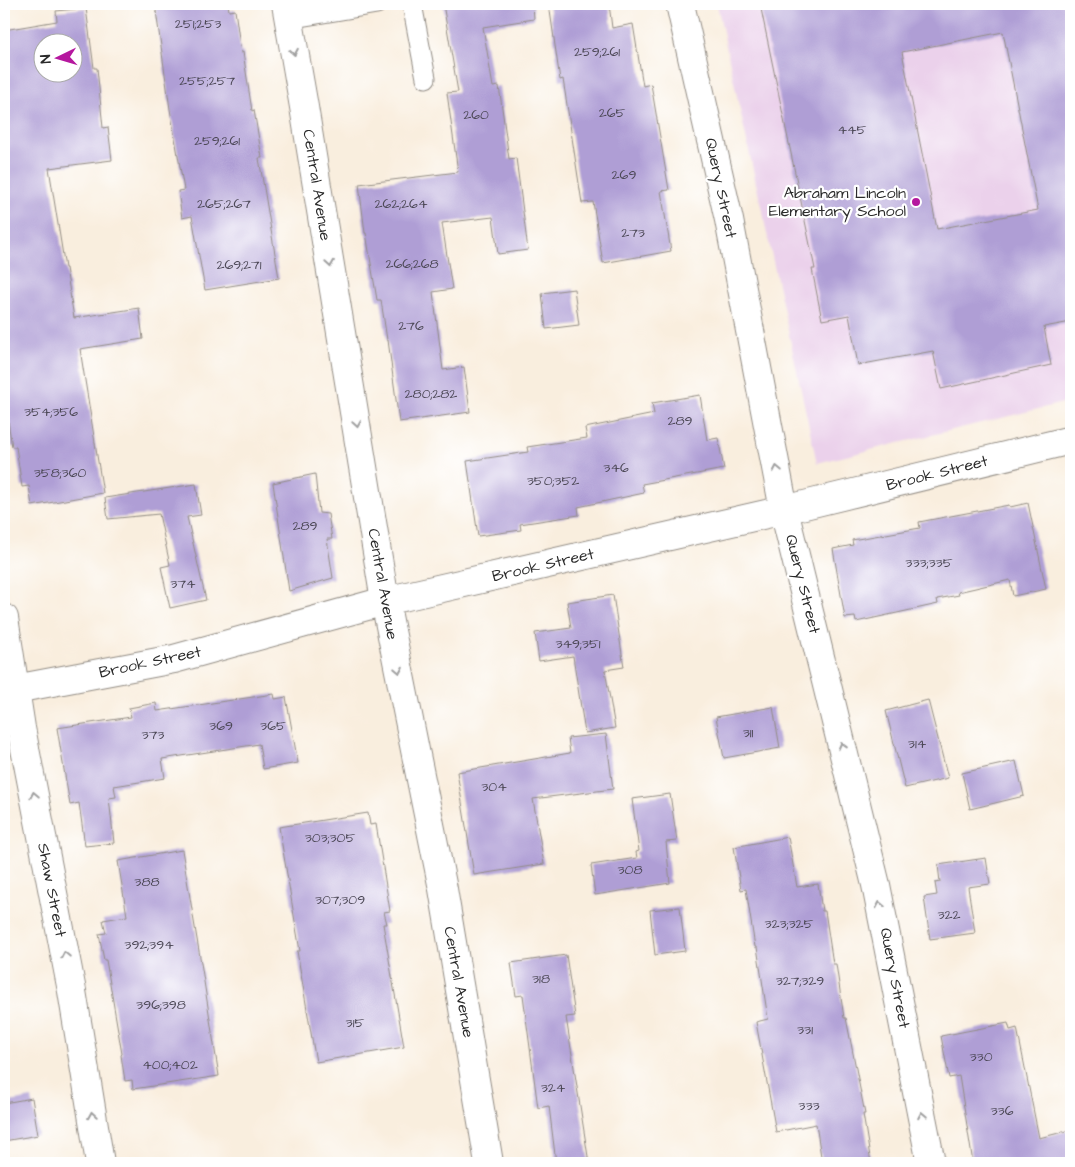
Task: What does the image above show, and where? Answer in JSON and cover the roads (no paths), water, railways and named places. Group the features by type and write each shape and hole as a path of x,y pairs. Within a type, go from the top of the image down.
{"street":[{"name":"Query Street","path":"680,4 729,220 784,510 876,885 931,1163"},
{"name":"Central Avenue","path":"287,11 385,601 443,889 490,1163"},
{"name":"Brook Street","path":"15,689 174,659 385,601 784,510 1071,440"},
{"name":"Shaw Street","path":"4,618 15,689 12,730 72,992 100,1163"}],"lane":[{"path":"287,11 377,4"},
{"path":"412,4 426,78"}],"place":[{"name":"Abraham Lincoln Elementary School","path":"916,202"}]}
